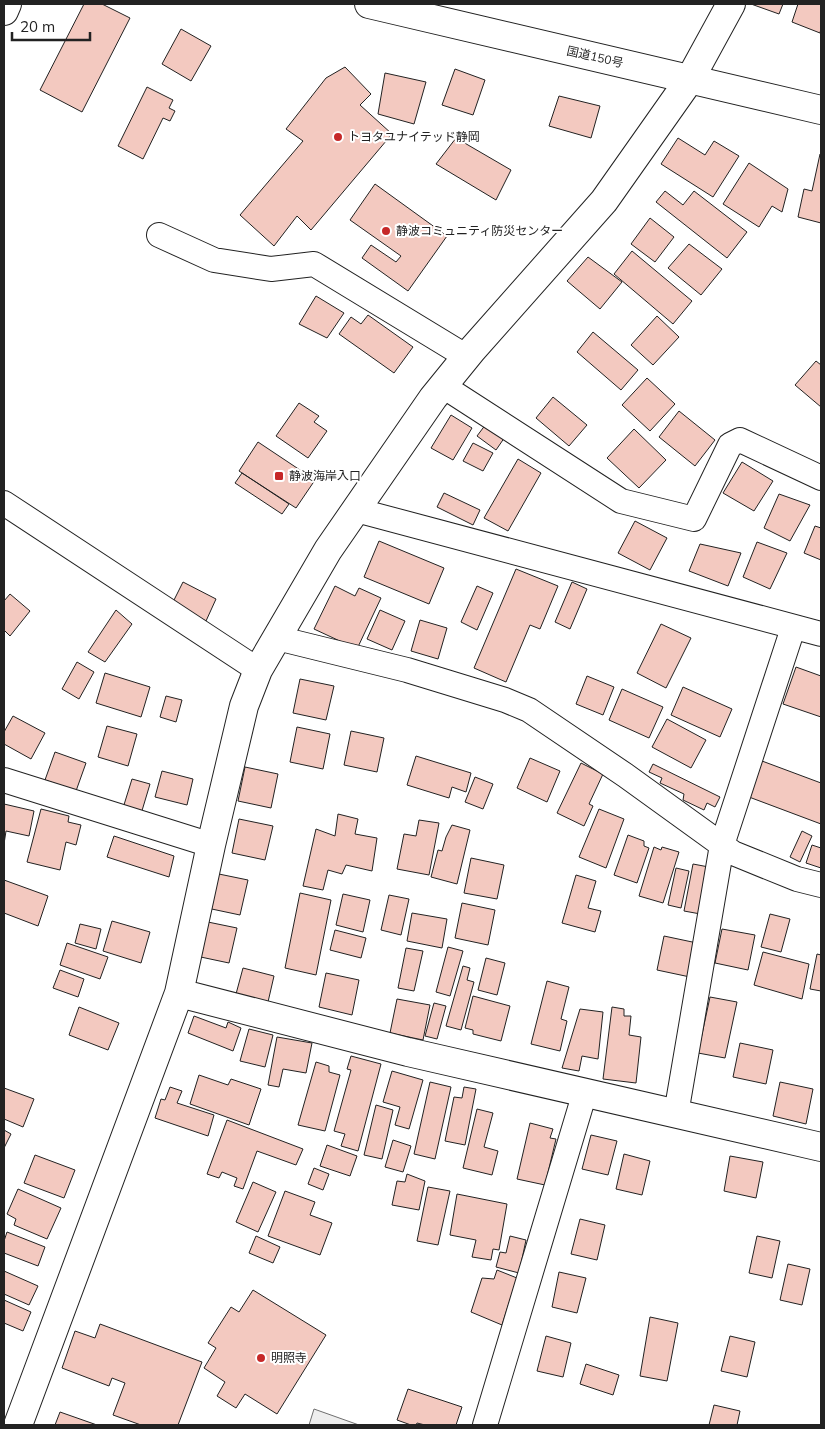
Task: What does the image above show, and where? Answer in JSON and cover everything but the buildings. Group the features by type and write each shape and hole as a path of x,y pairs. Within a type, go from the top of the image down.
{"main road":[{"path":"4,11 7,4"},
{"name":"国道150号","path":"370,4 821,110"},
{"path":"18,1425 179,993 244,706 258,670 328,550 433,398 604,201 690,79 732,4"},
{"path":"179,993 408,1052 821,1147"}],"street":[{"path":"159,235 214,260 271,269 314,264 467,357"},
{"path":"443,386 621,501 694,519 730,446 740,440 821,478"},
{"path":"4,503 258,670"},
{"path":"356,510 821,634"},
{"path":"676,1114 722,845 793,628"},
{"path":"277,638 406,670 505,700 529,710 733,852 797,879 821,886"},
{"path":"4,780 211,845"},
{"path":"485,1425 585,1092"}],"shaded area":[{"path":"314,1409 359,1425 309,1425"}],"place":[{"name":"トヨタユナイテッド静岡","path":"338,137"},
{"name":"静波コミュニティ防災センター","path":"386,231"},
{"name":"静波海岸入口","path":"279,476"},
{"name":"明照寺","path":"261,1358"}]}
